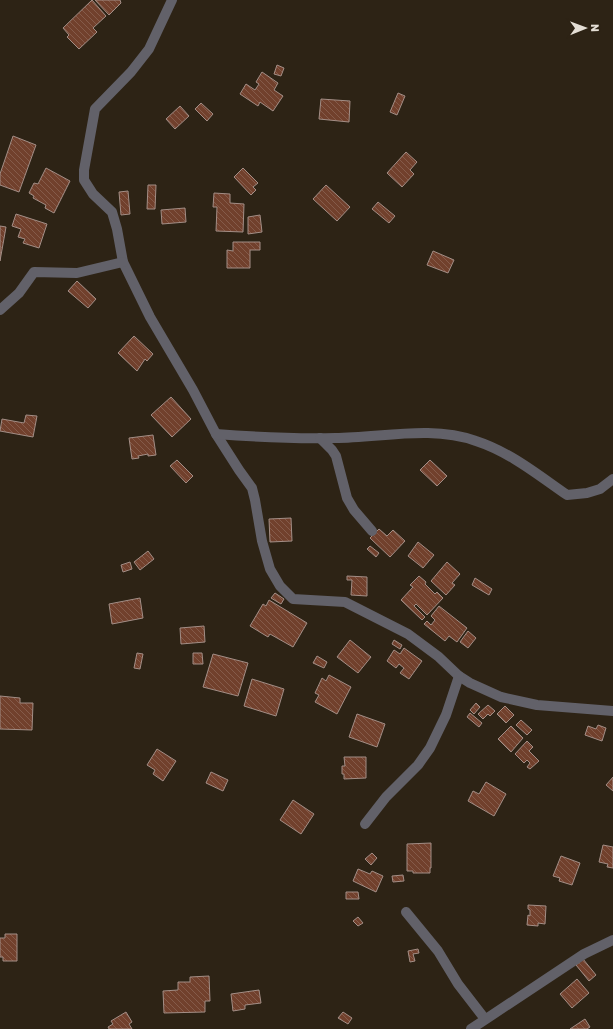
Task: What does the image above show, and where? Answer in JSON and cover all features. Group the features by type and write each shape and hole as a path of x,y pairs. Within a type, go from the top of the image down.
{"street":[{"path":"172,0 149,49 131,72 96,108 84,170 84,180 93,194 112,212 117,229 123,262 150,317 193,390 216,434 238,470 252,488 262,541 268,562 276,580 293,599 345,602 408,634 439,657 459,676 470,683 501,697 537,705 613,711"},
{"path":"0,310 19,293 34,272 77,273 123,262"},
{"path":"216,434 298,439 422,433 451,434 477,441 514,458 567,495 587,493 600,489 613,479"},
{"path":"320,438 334,452 347,498 354,510 372,531"},
{"path":"365,824 386,797 421,761 430,748 446,715 459,676"},
{"path":"406,912 438,951 458,984 485,1019"},
{"path":"471,1029 584,954 613,940"}],"building":[{"path":"92,0 106,16 93,28 97,32 79,49 67,37 69,35 63,28"},
{"path":"95,0 120,0 121,3 109,15"},
{"path":"277,65 284,68 281,76 274,74"},
{"path":"262,72 278,83 274,90 283,96 273,111 260,102 258,106 240,94 246,84 255,90 259,84 256,82"},
{"path":"398,93 405,96 397,115 390,112"},
{"path":"321,99 350,101 349,122 319,119"},
{"path":"201,103 213,114 207,121 195,109"},
{"path":"180,106 189,116 175,129 166,119"},
{"path":"13,136 36,145 19,192 0,185 0,174"},
{"path":"406,152 417,162 410,170 414,174 402,187 387,173"},
{"path":"46,168 70,181 54,213 45,208 46,205 33,198 34,196 29,193 34,183 38,184"},
{"path":"243,168 258,183 253,187 256,190 251,195 234,177"},
{"path":"148,185 156,185 155,209 147,209"},
{"path":"326,185 350,207 337,221 313,199"},
{"path":"128,191 130,214 121,215 119,192"},
{"path":"214,193 230,194 230,203 244,204 243,232 216,231 217,207 213,207"},
{"path":"378,202 395,216 389,223 372,209"},
{"path":"185,208 186,222 162,224 161,210"},
{"path":"16,214 47,224 39,248 23,243 25,239 18,237 21,229 12,226"},
{"path":"260,215 262,232 248,234 248,217"},
{"path":"0,226 6,227 0,261"},
{"path":"233,242 260,242 260,250 250,250 250,268 227,268 227,250 233,251"},
{"path":"433,251 454,260 448,273 427,265"},
{"path":"77,281 96,299 88,308 68,291"},
{"path":"134,336 153,354 147,361 145,359 137,371 118,353"},
{"path":"171,397 191,419 172,437 151,415"},
{"path":"26,415 37,416 33,437 0,431 2,419 24,423"},
{"path":"153,435 156,455 148,456 148,454 132,459 129,438"},
{"path":"177,460 193,476 186,483 170,466"},
{"path":"430,460 447,476 437,486 420,470"},
{"path":"291,518 292,541 270,542 269,519"},
{"path":"379,529 387,536 393,530 405,541 390,557 370,538"},
{"path":"418,542 434,555 423,568 408,556"},
{"path":"370,546 379,553 376,557 367,549"},
{"path":"148,551 154,559 140,570 134,562"},
{"path":"130,562 132,569 123,572 121,565"},
{"path":"447,562 460,574 452,583 455,585 446,595 431,581"},
{"path":"347,576 367,577 367,596 351,595 352,580 347,580"},
{"path":"419,576 426,582 425,584 435,594 437,592 443,598 427,615 416,604 414,606 425,617 422,620 401,600 413,587 410,585"},
{"path":"475,578 492,589 489,595 472,585"},
{"path":"275,593 284,599 281,604 271,598"},
{"path":"140,598 143,618 112,624 109,604"},
{"path":"269,600 307,623 293,647 270,634 268,637 250,626 263,604 266,606"},
{"path":"439,606 467,628 457,642 449,636 445,641 424,624 427,621 431,625 435,620 431,616"},
{"path":"204,626 205,642 181,644 180,628"},
{"path":"468,631 476,638 468,648 460,642"},
{"path":"350,640 371,657 358,673 337,657"},
{"path":"394,640 402,645 400,649 392,644"},
{"path":"404,648 422,661 409,679 400,673 404,668 399,664 396,668 387,661 394,650 400,654"},
{"path":"137,653 143,654 140,669 134,668"},
{"path":"193,653 202,653 203,664 193,664"},
{"path":"213,654 248,663 238,696 203,687"},
{"path":"317,656 327,662 324,668 313,663"},
{"path":"329,675 351,687 337,714 315,702 319,695 315,693 322,678 326,681"},
{"path":"252,679 284,689 276,716 244,706"},
{"path":"0,696 20,698 20,703 33,703 32,730 0,729"},
{"path":"476,703 480,707 474,714 470,710"},
{"path":"488,705 495,711 490,716 488,714 483,719 478,714"},
{"path":"505,706 514,715 506,723 497,714"},
{"path":"470,713 482,723 479,727 467,717"},
{"path":"357,714 385,724 377,747 349,737"},
{"path":"521,720 532,730 527,735 516,725"},
{"path":"598,725 606,728 602,741 585,735 588,726 596,729"},
{"path":"511,726 523,738 511,752 498,739"},
{"path":"527,741 533,747 529,751 539,761 530,769 527,767 530,763 527,760 524,763 515,754"},
{"path":"157,749 176,761 163,781 153,774 155,770 147,765"},
{"path":"344,757 366,757 366,778 344,779 344,774 342,774 342,766 345,766"},
{"path":"211,772 228,780 223,791 206,783"},
{"path":"613,777 613,791 606,785"},
{"path":"486,782 506,794 494,816 468,801 473,791 479,794"},
{"path":"293,800 314,814 301,834 280,820"},
{"path":"431,843 430,873 413,873 413,871 407,871 407,844"},
{"path":"603,845 613,847 613,868 607,867 608,864 599,862"},
{"path":"372,853 377,858 371,865 365,859"},
{"path":"561,856 580,863 572,885 559,881 560,878 553,876"},
{"path":"358,869 370,874 372,871 383,876 376,892 353,881"},
{"path":"403,875 404,881 393,882 392,876"},
{"path":"346,892 358,892 359,899 346,899"},
{"path":"528,905 546,906 545,924 538,923 538,926 527,925 528,915 530,916"},
{"path":"358,917 363,923 358,926 353,921"},
{"path":"5,934 17,934 17,961 3,961 3,957 0,957 0,938 5,938"},
{"path":"418,949 419,953 413,954 415,961 410,962 408,951"},
{"path":"583,959 596,975 589,981 576,965"},
{"path":"209,976 210,1001 205,1001 205,1012 164,1013 163,991 178,990 178,982 190,982 190,977"},
{"path":"577,979 589,993 572,1008 560,994"},
{"path":"259,990 261,1003 245,1005 245,1009 233,1011 231,994"},
{"path":"126,1012 132,1022 129,1024 132,1029 109,1029 108,1027 113,1024 111,1021"},
{"path":"343,1012 352,1018 348,1024 338,1018"},
{"path":"585,1019 590,1027 587,1029 570,1029"}]}
